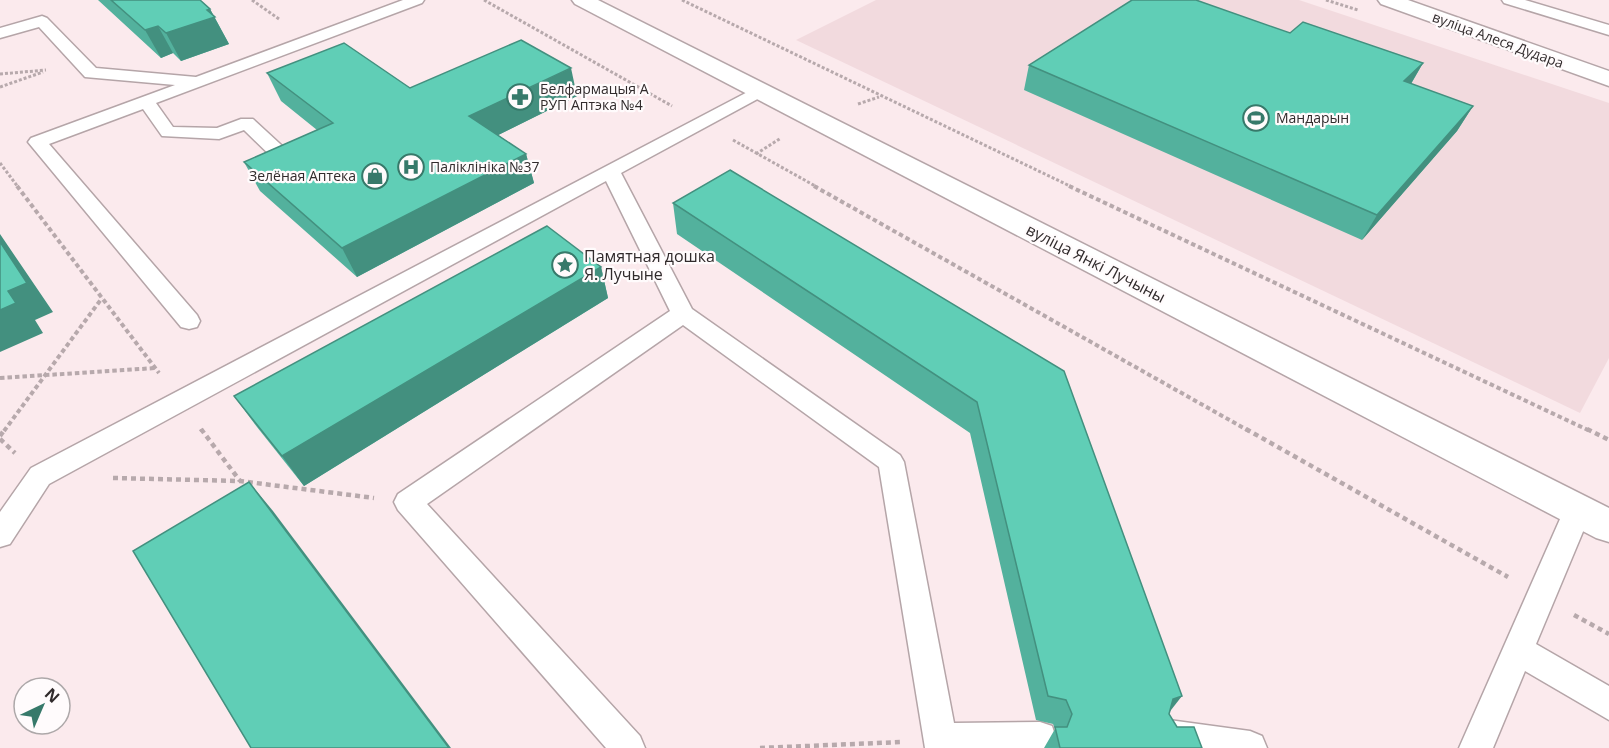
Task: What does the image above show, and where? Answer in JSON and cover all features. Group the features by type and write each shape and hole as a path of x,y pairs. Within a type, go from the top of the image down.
{"main road":[{"name":"вуліца Янкі Лучыны","path":"582,0 1609,526"},
{"name":"вуліца Алеся Дудара","path":"1395,1 1609,79"}],"lane":[{"path":"189,321 37,142 417,0"},
{"path":"1509,0 1609,30"},
{"path":"0,33 42,21 91,73 199,81"},
{"path":"0,535 40,476 759,91"},
{"path":"146,101 168,132 219,134 247,123 284,158"},
{"path":"610,171 683,314 891,462 941,744 1040,738"},
{"path":"628,748 408,502 683,314"},
{"path":"1476,748 1578,510"},
{"path":"1518,650 1609,704"},
{"path":"1169,736 1250,748"}],"path":[{"path":"484,0 1609,634"},
{"path":"682,0 880,97 1609,441"},
{"path":"0,87 49,70"},
{"path":"0,163 240,481"},
{"path":"40,476 0,438 102,298"},
{"path":"0,378 156,368"},
{"path":"111,478 240,481 408,502"},
{"path":"759,748 941,744"}],"shaded area":[{"path":"876,0 1299,0 1609,103 1609,358 1580,413 796,40"}],"building":[{"path":"111,0 200,0 215,17 166,33 158,26 145,30"},
{"name":"Мандарын","path":"1132,0 1196,0 1290,33 1303,22 1423,63 1404,81 1473,106 1377,215 1029,65"},
{"name":"Паліклініка №37","path":"521,40 571,68 469,116 526,154 342,248 244,162 333,123 267,73 344,43 410,88"},
{"path":"730,170 1064,371 1182,696 1173,699 1169,714 1177,727 1194,727 1202,748 1060,748 1055,727 1067,727 1072,714 1066,700 1048,696 977,402 673,203"},
{"path":"547,226 601,267 282,456 234,396"},
{"path":"0,242 27,283 8,291 16,303 0,310"},
{"path":"249,482 449,748 251,748 133,551"}],"place":[{"name":"Белфармацыя А РУП Аптэка №4","path":"520,97"},
{"name":"Мандарын","path":"1256,118"},
{"name":"Паліклініка №37","path":"411,167"},
{"name":"Зелёная Аптека","path":"375,176"},
{"name":"Памятная дошка Я. Лучыне","path":"565,265"}]}
